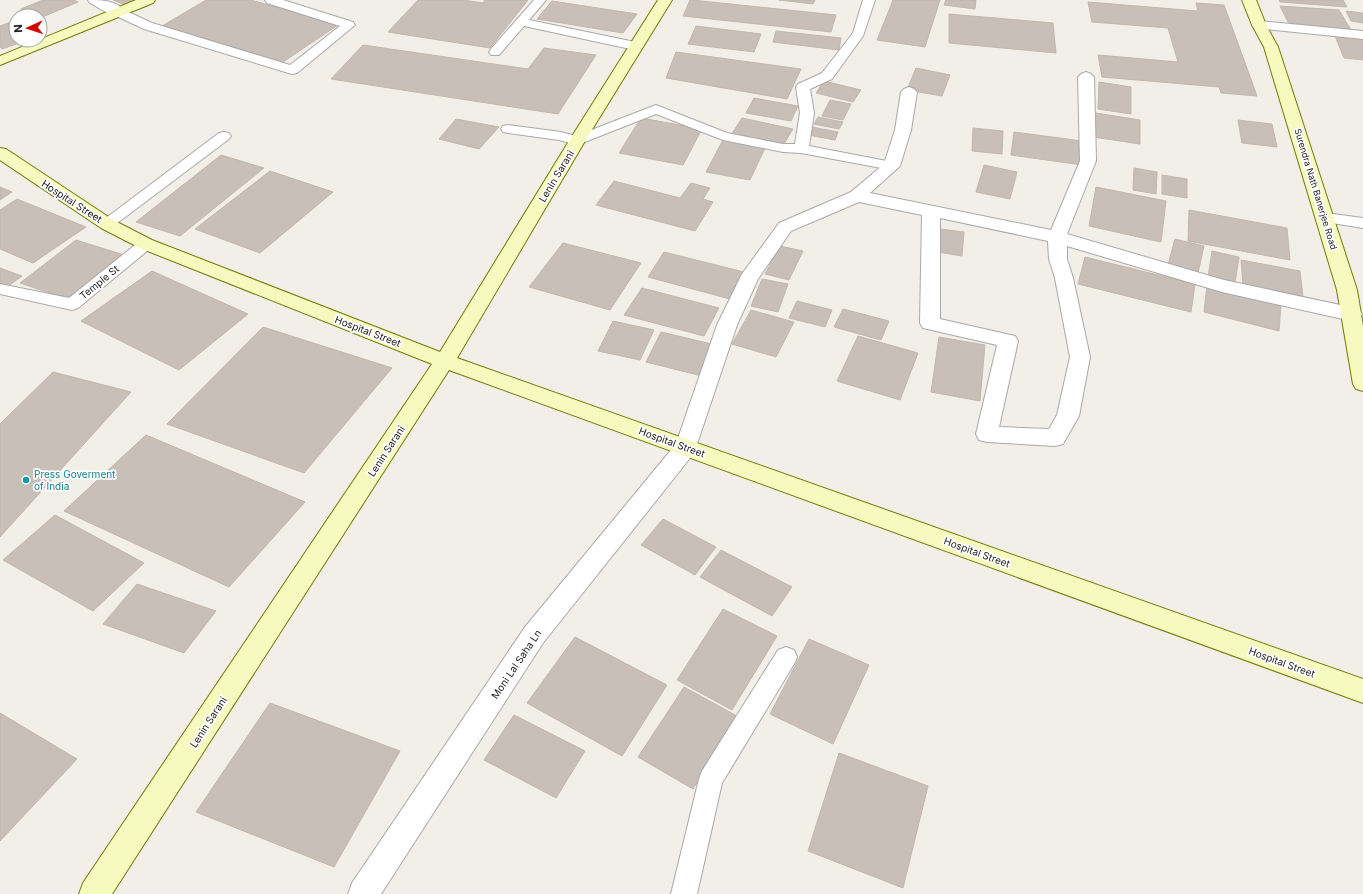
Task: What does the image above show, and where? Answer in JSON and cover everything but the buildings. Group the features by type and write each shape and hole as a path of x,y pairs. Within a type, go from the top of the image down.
{"main road":[{"path":"0,61 148,0"},
{"name":"Lenin Sarani","path":"94,894 445,361 577,141 665,0"},
{"name":"Surendra Nath Banerjee Road","path":"1248,0 1271,47 1347,290 1363,384"},
{"name":"Hospital Street","path":"0,153 107,224 146,244 445,361 1363,691"}],"street":[{"path":"94,0 118,12"},
{"path":"1259,25 1363,35"},
{"path":"931,211 930,323 1008,341 987,434 1055,438 1068,416 1080,357 1064,278 1058,259 1057,237 1088,161 1086,77"},
{"path":"686,447 727,325 749,278 785,227 857,196 892,166 904,130 909,92"},
{"path":"857,196 1057,237 1222,286 1352,314"},
{"name":"Moni Lal Saha Ln","path":"363,894 534,635 686,447"}],"lane":[{"path":"118,12 148,26 292,70 349,25 271,0"},
{"path":"495,52 540,0"},
{"path":"801,149 807,113 804,87 827,76 859,33 869,0"},
{"path":"520,22 635,46"},
{"path":"508,129 561,136 577,141 656,109 723,136 783,148 801,149 892,166"},
{"path":"107,224 224,136"},
{"path":"1325,218 1363,223"},
{"name":"Temple St","path":"0,289 72,304 146,244"},
{"path":"684,894 711,779 786,657"}],"place":[{"name":"Press Goverment of India","path":"26,480"}]}
